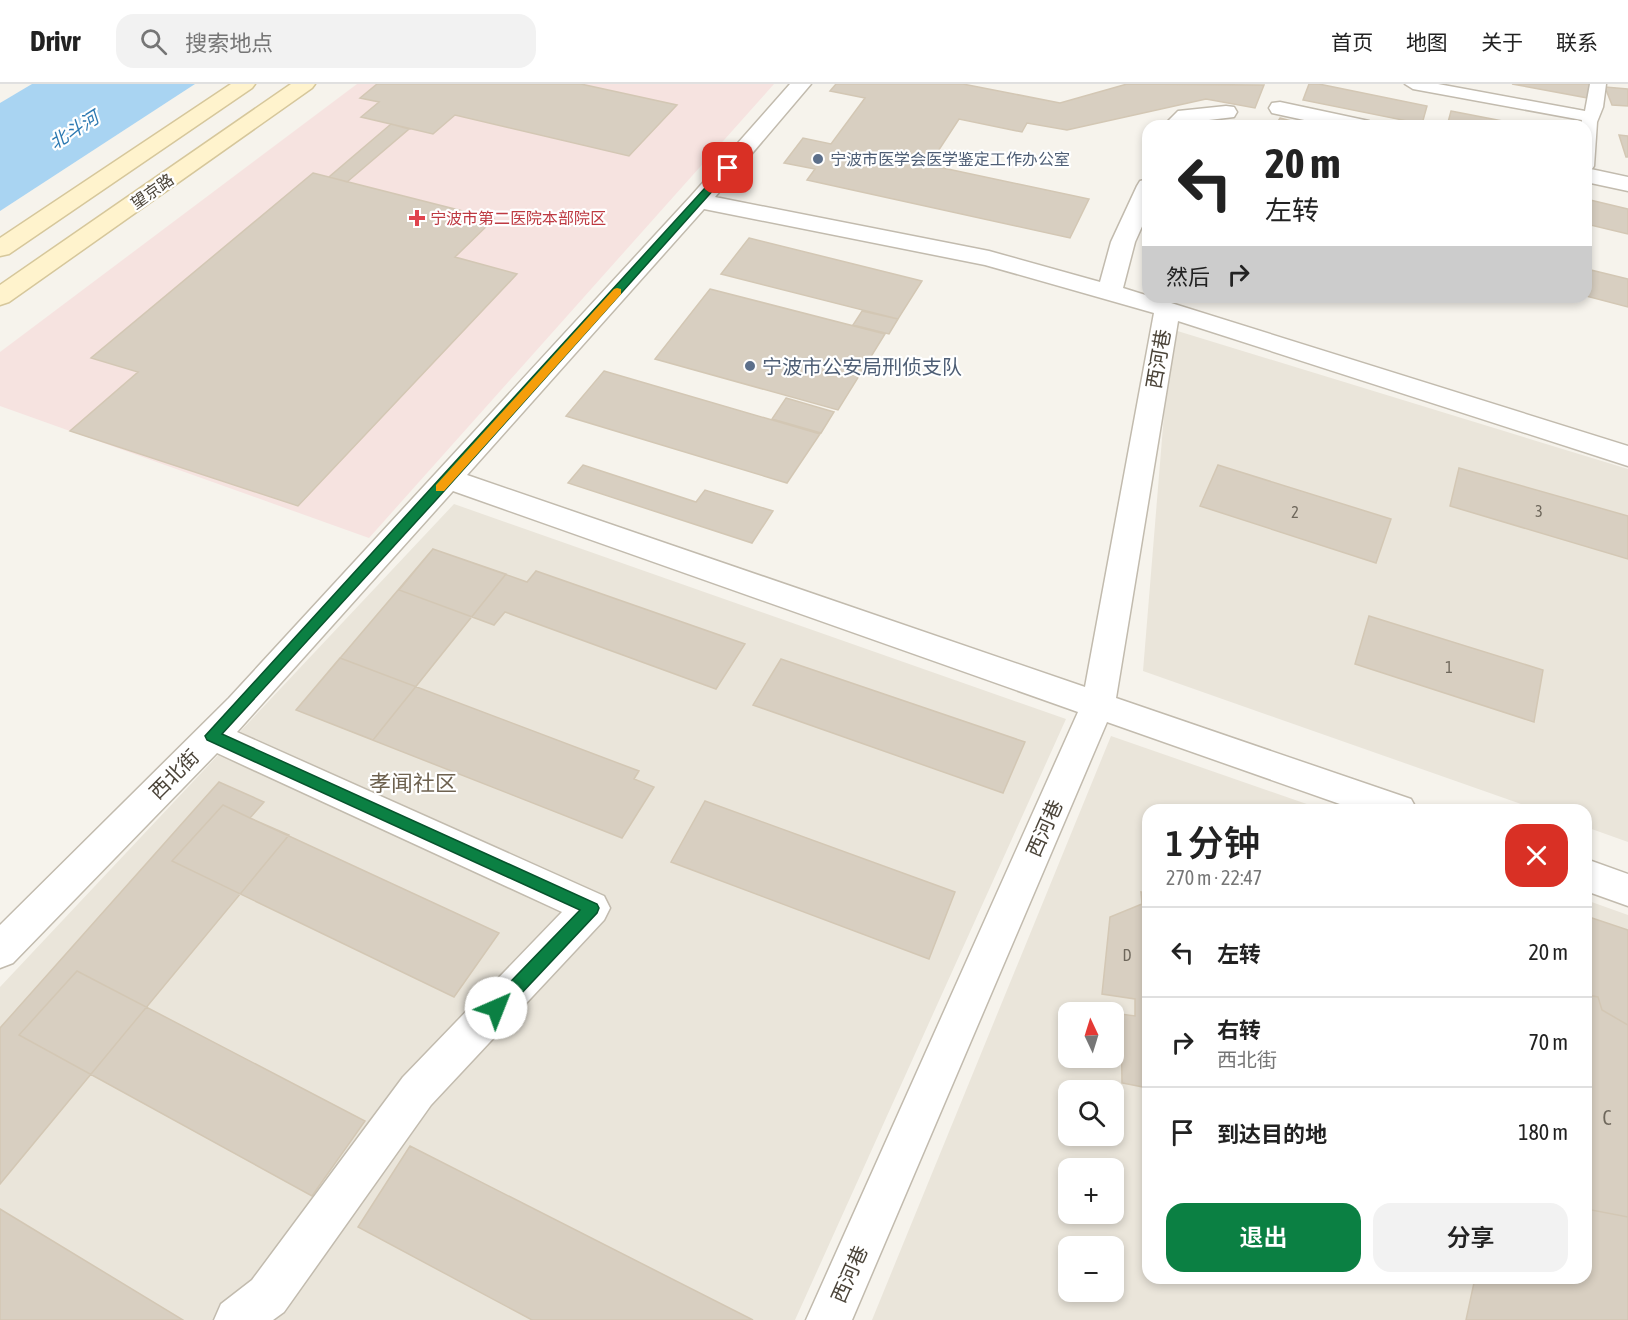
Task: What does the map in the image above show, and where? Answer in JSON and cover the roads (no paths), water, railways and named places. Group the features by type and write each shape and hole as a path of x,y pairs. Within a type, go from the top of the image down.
{"main road":[{"name":"望京路","path":"0,249 245,84"},
{"name":"望京路","path":"0,297 305,84"}],"street":[{"name":"西北街","path":"0,951 212,736 448,479 699,201 801,84"},
{"path":"1280,108 1334,120"},
{"path":"1181,120 1186,116 1226,112"},
{"path":"1592,176 1628,184"},
{"path":"1110,292 1123,242 1142,199"},
{"path":"699,201 988,258 1142,302"},
{"path":"1147,303 1628,456"},
{"name":"西河巷","path":"829,1320 1098,705 1167,309"},
{"path":"448,479 1382,804"},
{"path":"212,736 591,908 417,1092 268,1296 237,1320"},
{"path":"1592,877 1628,890"}],"lane":[{"path":"1413,84 1591,117"},
{"path":"1591,120 1598,84"}],"water":[{"name":"北斗河","path":"32,84 195,84 0,211 0,103"}],"place":[{"name":"宁波市医学会医学鉴定工作办公室","path":"818,159"},
{"name":"宁波市第二医院本部院区","path":"417,218"},
{"name":"宁波市公安局刑侦支队","path":"750,366"}],"district":[{"name":"孝闻社区","path":"413,783"}]}
